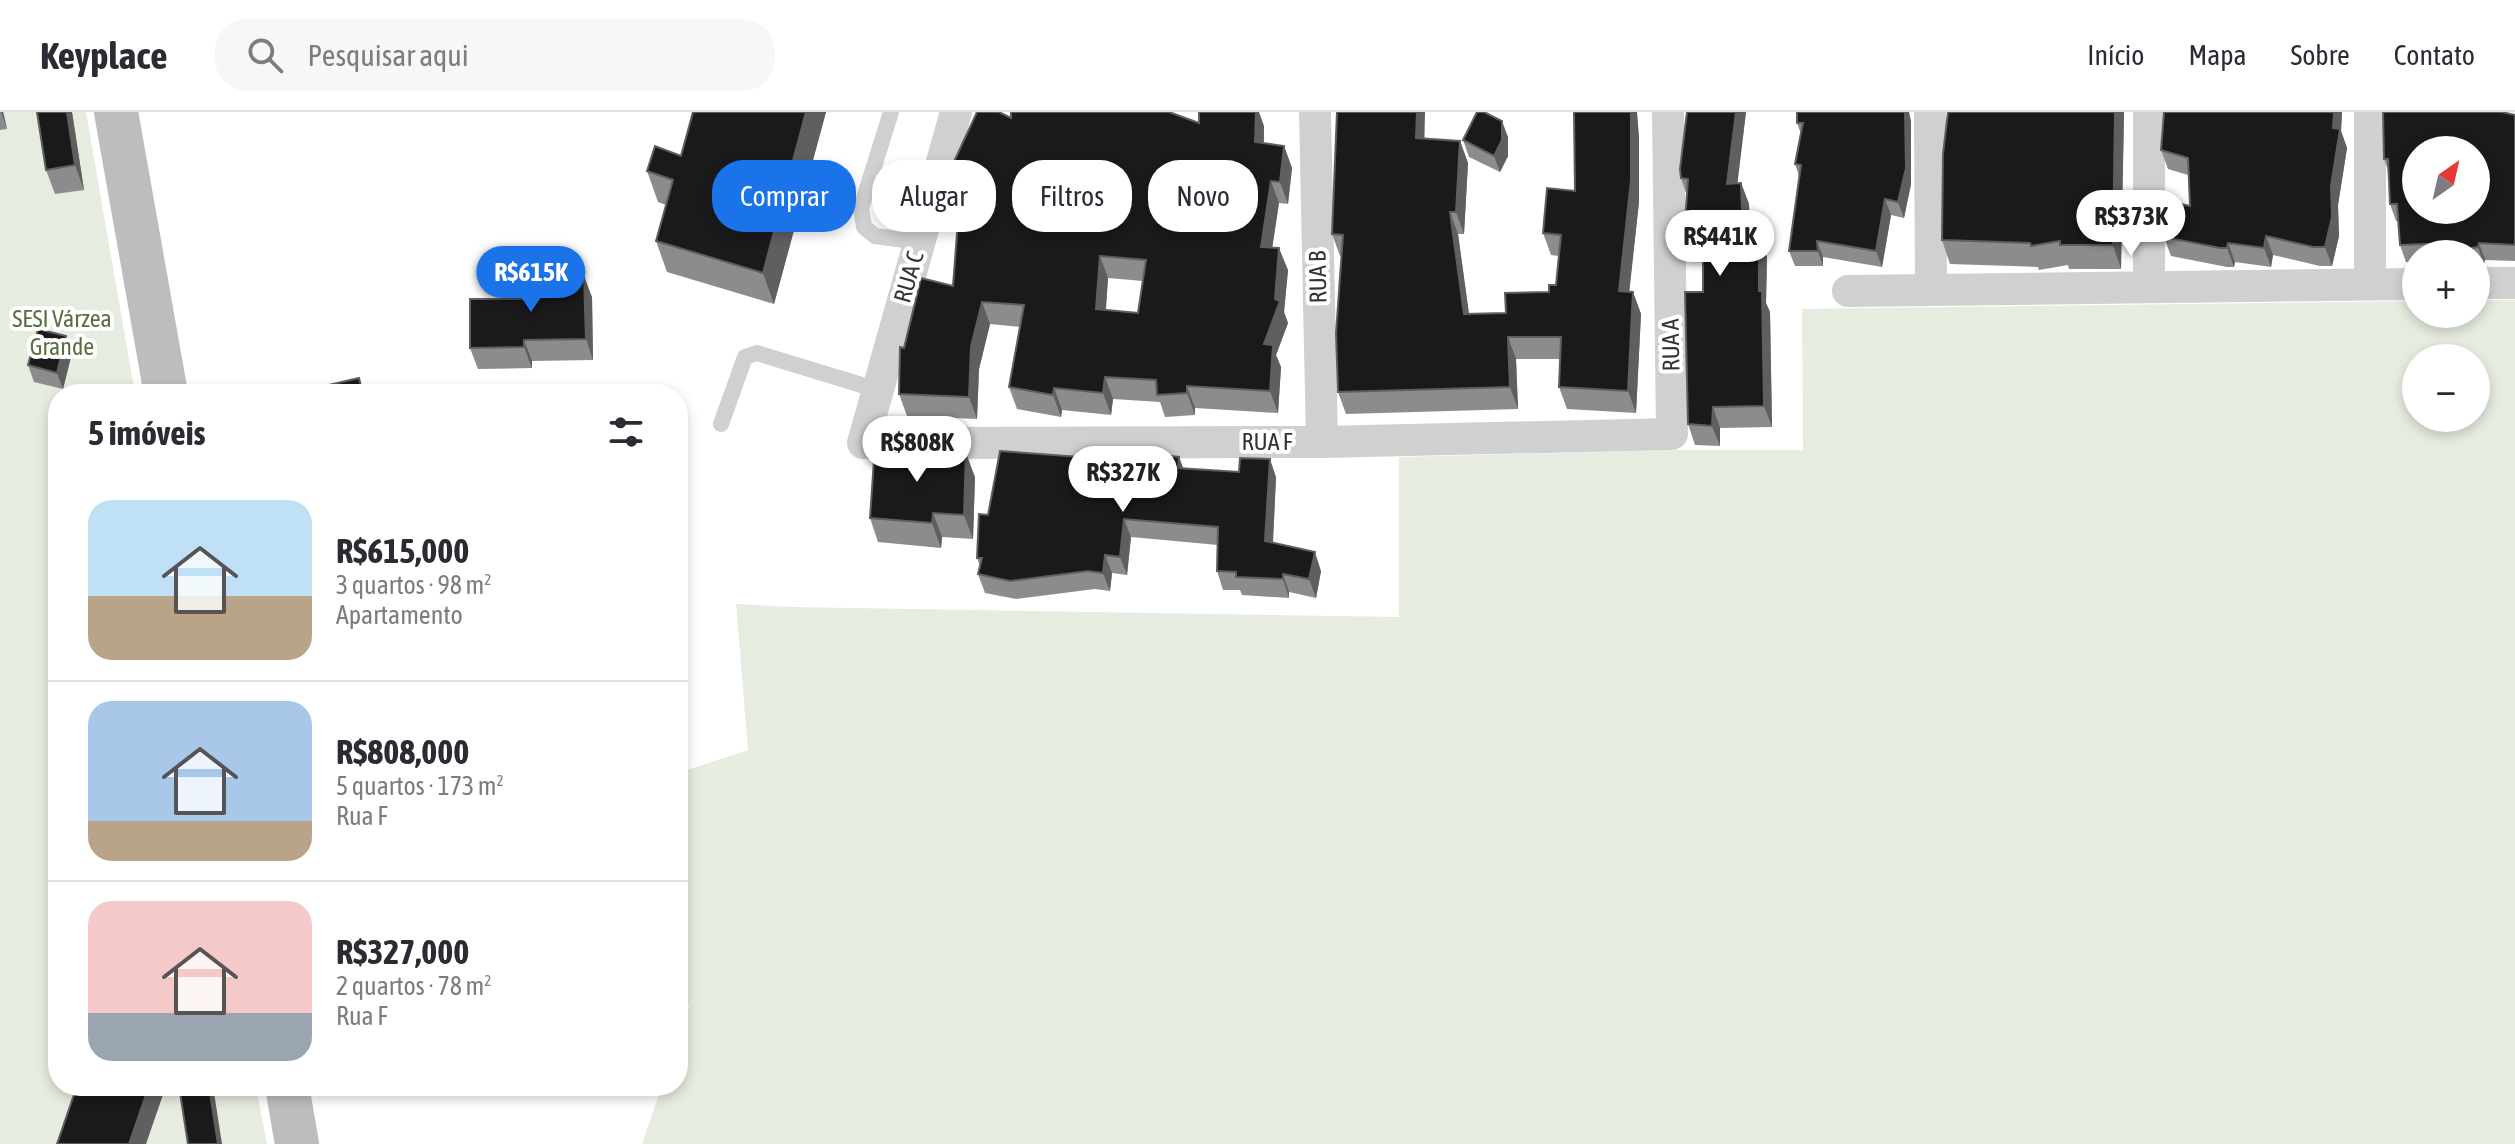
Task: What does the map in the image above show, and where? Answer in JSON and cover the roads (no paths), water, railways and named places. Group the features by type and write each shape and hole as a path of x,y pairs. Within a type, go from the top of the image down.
{"main road":[{"path":"116,112 164,384"},
{"path":"289,1096 297,1144"}],"street":[{"name":"RUA C","path":"863,443 956,112"},
{"name":"RUA B","path":"1315,112 1322,442"},
{"name":"RUA A","path":"1668,112 1672,434"},
{"path":"1930,112 1931,288"},
{"path":"2149,112 2149,286"},
{"path":"2370,112 2370,284"},
{"path":"2490,283 2515,283"},
{"path":"1848,291 2402,284"},
{"name":"RUA F","path":"863,443 1322,442 1672,434"}],"lane":[{"path":"891,112 861,208 864,227 875,236 919,242"},
{"path":"721,424 745,357 751,354 757,353 878,390"}],"park label":[{"name":"SESI Várzea Grande","path":"62,333"}]}
